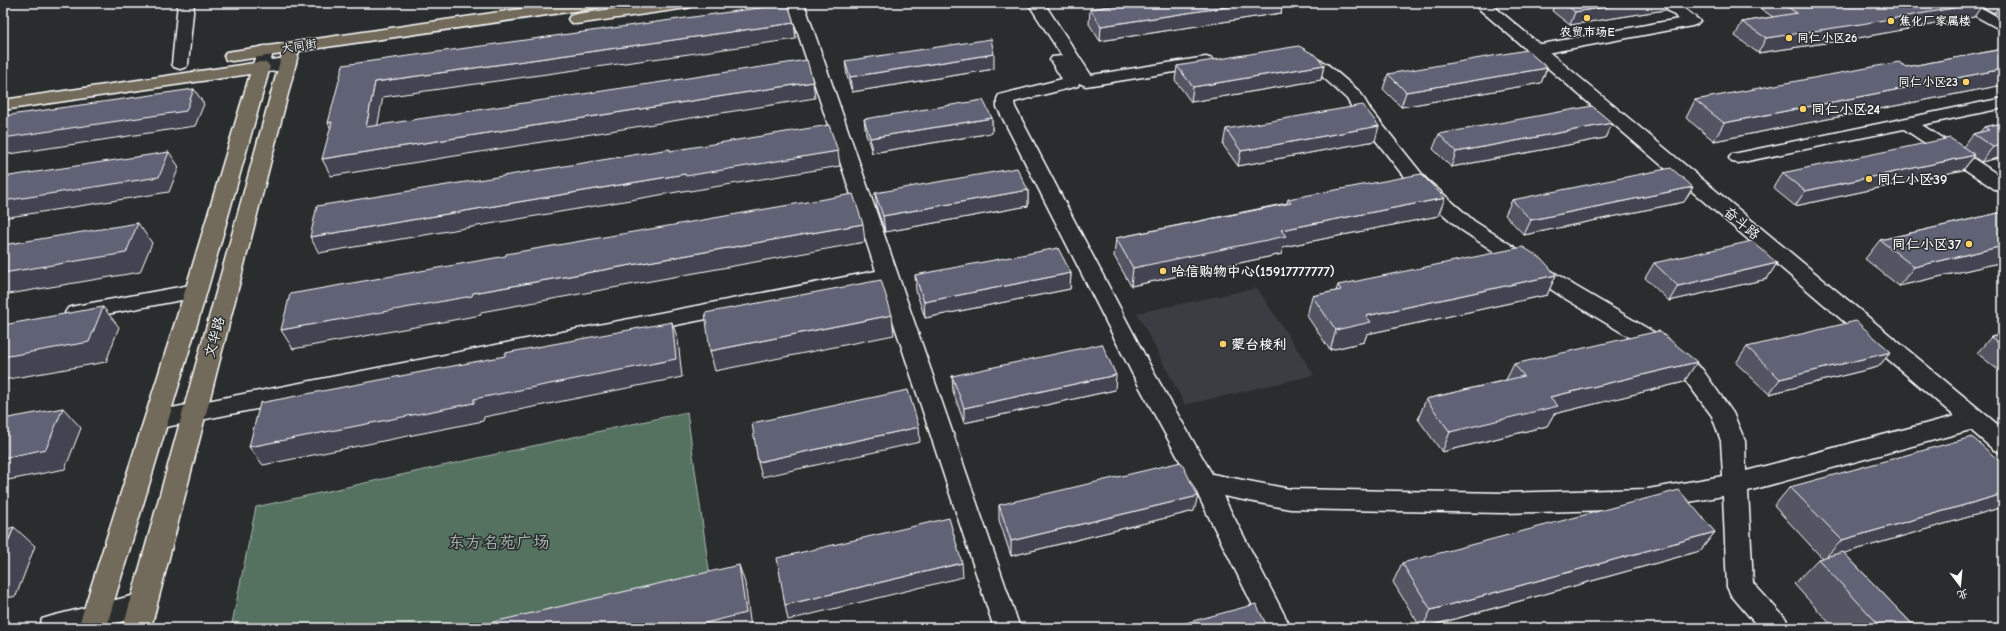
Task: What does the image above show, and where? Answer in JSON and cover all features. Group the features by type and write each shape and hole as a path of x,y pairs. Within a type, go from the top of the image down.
{"main road":[{"name":"大同街","path":"290,55 595,3"},
{"name":"大同街","path":"290,55 686,3"},
{"name":"文华路","path":"140,617 193,413 290,55"},
{"name":"大同街","path":"3,89 180,64 263,59"},
{"path":"3,105 263,59 196,291 93,623"}],"street":[{"path":"180,64 189,3"},
{"path":"796,3 889,275 949,460 1007,628"},
{"path":"1024,3 1072,82 1005,99 1006,107 1144,375 1204,482 1278,628"},
{"path":"1036,3 1086,81 1222,59"},
{"name":"奋斗路","path":"1480,3 2003,444"},
{"path":"1536,50 1692,21 1667,3"},
{"path":"1962,3 2003,26"},
{"path":"1283,54 1299,54 1321,67 1339,82 1354,96 1362,111 1419,183 1467,225 1568,291 1649,339 1694,375 1722,413 1733,441 1740,587 1776,628"},
{"path":"263,59 290,55"},
{"path":"1738,158 2003,103"},
{"path":"1907,122 2003,186"},
{"path":"156,420 889,275"},
{"path":"57,316 196,291"},
{"path":"1204,482 1290,499 1503,503 1648,498 1736,484 1974,420"},
{"path":"52,628 140,617"}],"shaded area":[{"name":"蒙台梭利","path":"1257,288 1314,375 1185,405 1137,313"}],"green space":[{"name":"东方名苑广场","path":"687,412 710,577 508,628 231,628 256,507"}],"building":[{"path":"1132,3 1253,3 1101,26 1090,9"},
{"path":"1564,3 1629,3 1575,12"},
{"path":"1781,3 1983,3 1861,24 1766,38 1742,22 1797,13"},
{"path":"788,4 794,23 375,82 366,127 807,60 813,82 322,159 332,122 328,123 343,65"},
{"path":"991,39 994,54 850,77 845,61"},
{"path":"1299,46 1315,55 1324,65 1193,87 1177,66"},
{"path":"2003,49 2003,69 1724,123 1695,100 1899,62 1906,67"},
{"path":"1527,50 1547,68 1406,92 1388,74"},
{"path":"194,89 186,111 3,138 3,116"},
{"path":"983,100 992,118 870,138 864,119"},
{"path":"1363,105 1379,126 1241,151 1226,129"},
{"path":"1592,106 1612,123 1456,152 1439,134"},
{"path":"2003,123 2003,145 1993,147 1973,134 1989,130 1984,127"},
{"path":"829,125 838,151 686,176 685,174 310,237 317,206"},
{"path":"1950,138 1975,155 1805,191 1782,173"},
{"path":"169,152 159,177 3,201 3,177"},
{"path":"1017,168 1028,190 883,216 875,193"},
{"path":"1671,168 1693,187 1531,220 1512,200"},
{"path":"1421,174 1445,198 1281,230 1286,236 1133,268 1116,238 1291,203 1288,199"},
{"path":"853,194 863,224 473,293 472,296 281,330 290,294 506,256 506,254"},
{"path":"2003,212 2003,246 1914,267 1880,240"},
{"path":"138,223 126,253 3,273 3,245"},
{"path":"1752,241 1777,263 1678,286 1654,263"},
{"path":"1523,247 1542,259 1556,275 1366,316 1371,322 1336,330 1312,296 1341,290 1338,285"},
{"path":"1058,248 1071,273 924,302 915,275"},
{"path":"881,280 892,315 710,351 705,313"},
{"path":"103,307 89,342 3,357 3,325"},
{"path":"1856,321 1891,352 1780,379 1747,347"},
{"path":"672,322 676,359 474,399 474,403 249,447 260,403 505,356 505,353"},
{"path":"1659,331 1697,362 1550,397 1558,406 1450,432 1426,399 1524,376 1514,364"},
{"path":"2003,334 2003,347 1991,337"},
{"path":"1102,344 1116,375 964,408 952,376"},
{"path":"908,390 919,427 758,462 752,423"},
{"path":"63,408 46,449 3,458 3,419"},
{"path":"1972,437 2003,464 2003,494 1842,540 1790,487"},
{"path":"1181,462 1198,496 1011,541 999,505"},
{"path":"1679,490 1715,532 1431,610 1402,563"},
{"path":"949,518 962,563 785,605 777,558"},
{"path":"14,527 3,554 3,530"},
{"path":"1843,552 1916,628 1882,628 1818,559"},
{"path":"739,565 746,613 685,628 488,628 489,623"},
{"path":"1256,604 1268,628 1167,628"}],"place":[{"name":"农贸市场E","path":"1587,18"},
{"name":"焦化厂家属楼","path":"1891,21"},
{"name":"同仁小区26","path":"1789,38"},
{"name":"同仁小区23","path":"1966,82"},
{"name":"同仁小区24","path":"1803,109"},
{"name":"同仁小区39","path":"1869,179"},
{"name":"同仁小区37","path":"1969,244"},
{"name":"哈信购物中心(15917777777)","path":"1163,271"},
{"name":"蒙台梭利","path":"1223,344"}]}
